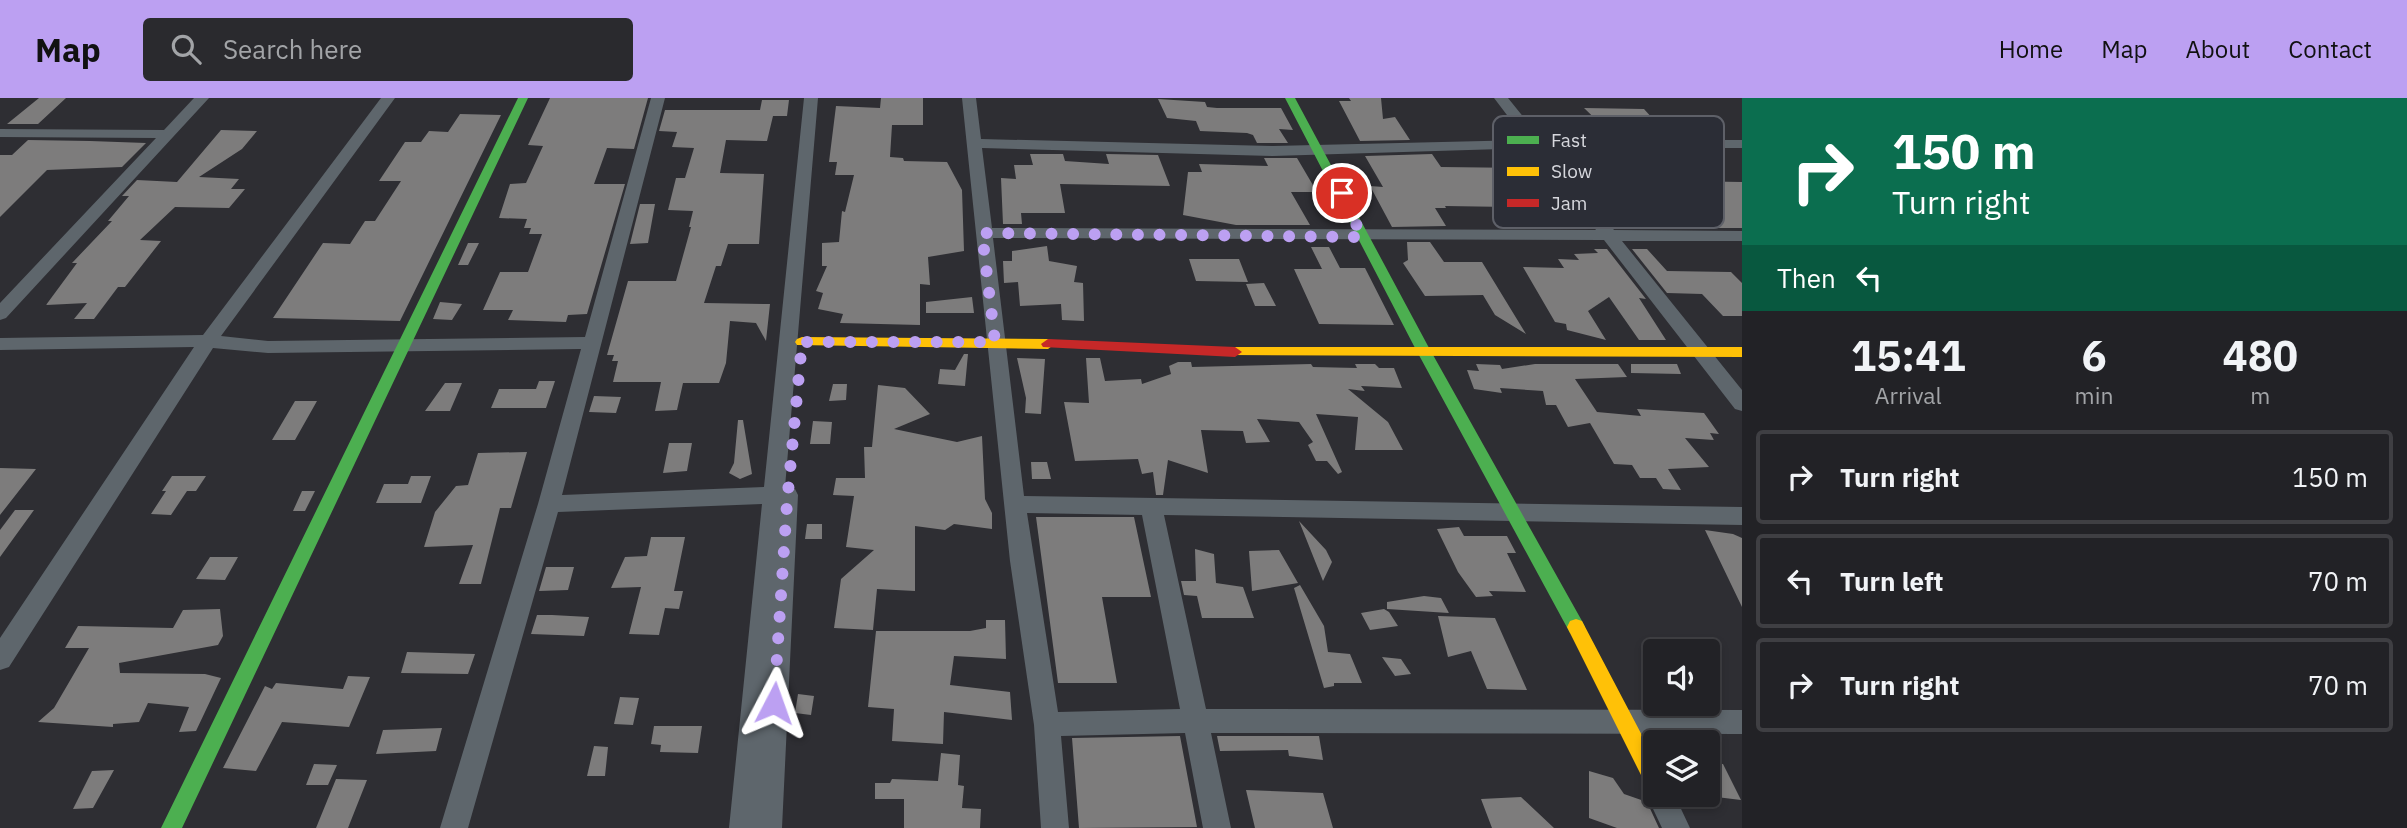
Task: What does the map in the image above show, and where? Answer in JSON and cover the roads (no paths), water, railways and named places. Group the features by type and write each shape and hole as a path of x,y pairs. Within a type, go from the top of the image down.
{"street":[{"path":"0,314 202,98"},
{"path":"0,659 208,341 388,98"},
{"path":"171,828 406,346 523,98"},
{"path":"454,828 550,504 591,343 659,98"},
{"path":"743,828 811,98"},
{"path":"768,828 787,503 822,98"},
{"path":"969,98 982,233 1032,642 1047,724 1055,828"},
{"path":"1290,98 1321,150 1362,237 1515,513 1643,758"},
{"path":"1501,98 1514,116"},
{"path":"0,133 168,134"},
{"path":"972,142 1218,150 1493,145"},
{"path":"1724,144 1742,144"},
{"path":"1602,228 1742,404"},
{"path":"982,233 1362,237 1742,236"},
{"path":"0,344 208,341 268,347 591,343"},
{"path":"802,342 995,342 1216,352 1742,352"},
{"path":"550,504 773,495"},
{"path":"1016,505 1742,516"},
{"path":"1152,508 1217,828"},
{"path":"1047,724 1098,721 1742,722"},
{"path":"1666,807 1676,828"}]}
